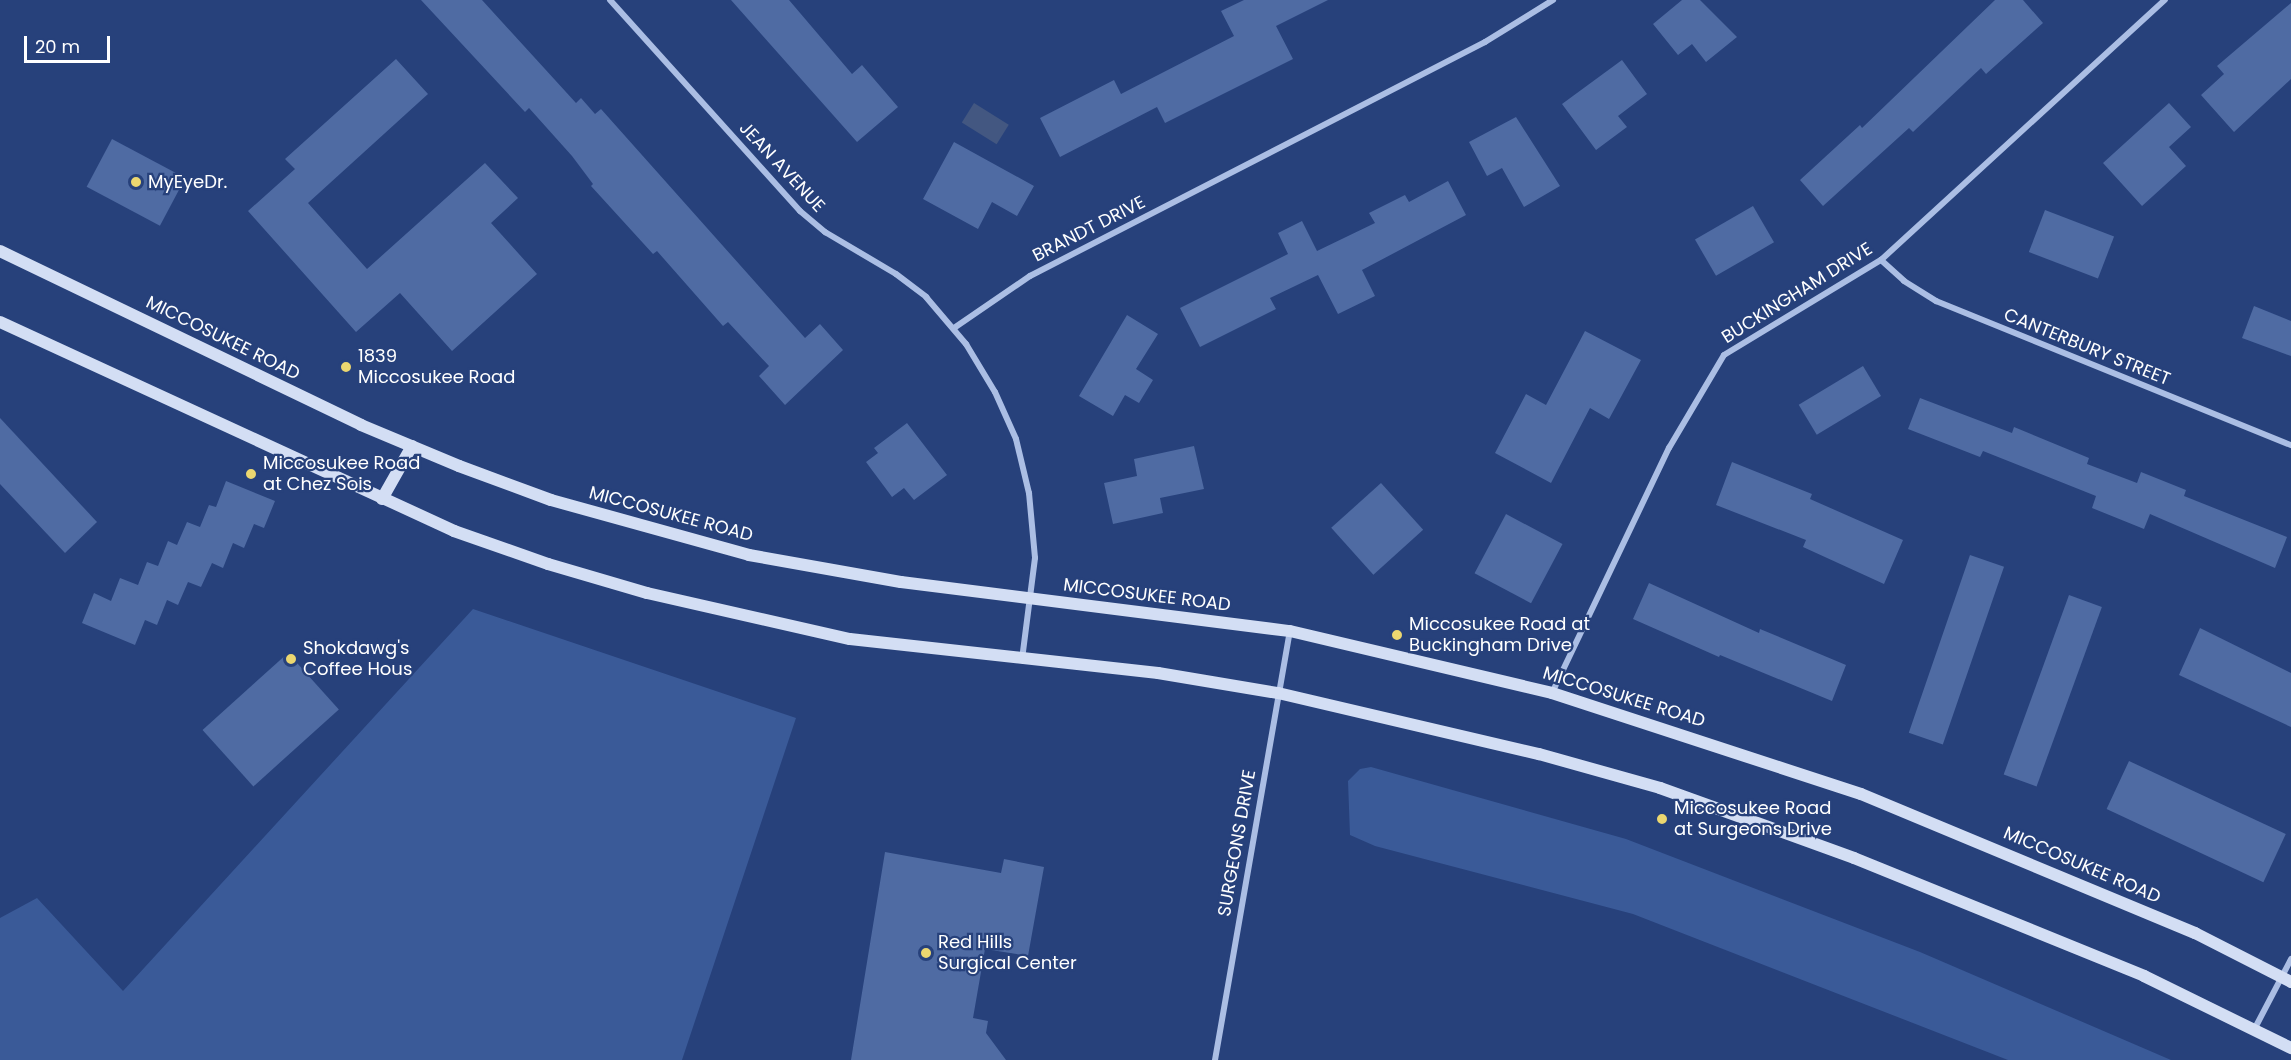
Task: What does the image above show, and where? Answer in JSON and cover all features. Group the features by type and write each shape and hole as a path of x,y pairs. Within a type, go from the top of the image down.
{"street":[{"name":"JEAN AVENUE","path":"610,0 800,211 825,232 896,274 926,297 954,328"},
{"name":"BRANDT DRIVE","path":"954,328 1030,276 1485,42 1553,0"},
{"name":"BUCKINGHAM DRIVE","path":"1552,693 1669,448 1724,356 1881,260 2165,0"},
{"name":"MICCOSUKEE ROAD","path":"0,251 412,446 551,500 749,555 901,582 1290,631 1552,693 1861,794 2195,933 2286,979"},
{"name":"CANTERBURY STREET","path":"1881,260 1904,281 1936,301 2291,446"},
{"path":"0,322 464,535 646,593 850,639 1022,660 1158,673 1278,693 1539,754 1660,788 2000,915 2144,975 2255,1028 2291,1048"},
{"path":"954,328 995,392 1016,439 1029,493 1035,558 1022,660"},
{"path":"382,499 412,446"},
{"name":"SURGEONS DRIVE","path":"1215,1060 1290,631"},
{"path":"2255,1028 2286,979 2291,959"}],"shaded area":[{"path":"974,103 1009,125 997,144 962,123"},
{"path":"473,609 796,718 682,1060 0,1060 0,918 37,898 123,991"},
{"path":"1371,767 1626,839 1920,952 2171,1060 2008,1060 1633,914 1375,846 1350,835 1348,781 1360,769"}],"building":[{"path":"421,0 482,0 576,103 581,98 595,114 601,109 805,338 820,324 843,350 785,405 759,376 769,366 728,322 723,326 657,251 653,254 591,186 593,184 572,156 529,108 525,112"},
{"path":"731,0 789,0 852,74 862,65 898,107 857,142"},
{"path":"1244,0 1328,0 1276,26 1293,59 1165,123 1157,107 1060,157 1040,118 1114,80 1121,94 1234,36 1221,11"},
{"path":"1682,0 1700,0 1737,37 1706,62 1692,44 1678,55 1653,24"},
{"path":"1995,0 2023,0 2043,23 1986,74 1981,68 1913,132 1909,128 1823,206 1800,180 1860,125 1862,128"},
{"path":"2291,3 2291,79 2234,132 2201,95 2224,74 2217,66"},
{"path":"396,59 428,94 308,203 367,269 485,163 518,198 491,223 537,274 452,351 400,293 356,332 248,211 295,169 285,159"},
{"path":"1622,60 1647,94 1618,116 1627,127 1596,150 1562,104"},
{"path":"2169,103 2191,127 2169,147 2186,166 2142,206 2103,163"},
{"path":"1516,117 1560,186 1524,207 1502,168 1487,176 1469,142"},
{"name":"MyEyeDr.","path":"112,139 185,178 160,226 87,187"},
{"path":"954,142 1034,186 1017,216 992,202 978,229 923,199"},
{"path":"1448,181 1466,215 1362,270 1375,296 1338,314 1318,275 1270,298 1276,309 1200,347 1180,308 1288,254 1278,233 1302,221 1317,251 1375,223 1369,213 1405,195 1409,202"},
{"path":"1753,206 1774,242 1716,276 1695,240"},
{"path":"2045,210 2114,237 2098,279 2029,252"},
{"path":"2254,306 2291,321 2291,356 2242,338"},
{"path":"1127,315 1158,334 1136,369 1153,380 1139,403 1125,395 1113,416 1079,396"},
{"path":"1585,331 1641,360 1609,419 1590,408 1551,483 1495,453 1526,394 1546,405"},
{"path":"1863,366 1881,396 1817,435 1799,405"},
{"path":"1920,398 2012,433 2014,427 2089,458 2087,464 2137,483 2141,472 2186,490 2184,496 2287,537 2275,568 2150,514 2144,529 2092,508 2096,496 1983,451 1980,457 1908,429"},
{"path":"0,418 97,522 65,553 0,484"},
{"path":"907,423 947,475 914,500 904,488 892,497 866,462 878,453 874,448"},
{"path":"1194,446 1204,489 1160,498 1163,513 1113,524 1104,483 1137,476 1134,459"},
{"path":"1732,462 1812,494 1810,499 1903,540 1884,584 1803,547 1806,540 1716,505"},
{"path":"226,481 275,501 264,528 254,524 244,548 233,543 223,568 212,563 201,587 188,582 178,605 167,600 157,625 145,620 135,645 82,623 94,593 111,601 120,578 138,585 147,562 158,566 168,541 177,545 187,522 200,527 209,505 216,507"},
{"path":"1381,483 1423,530 1373,575 1331,528"},
{"path":"1506,514 1563,544 1531,603 1475,573"},
{"path":"1970,555 2004,567 1943,744 1909,733"},
{"path":"1649,583 1759,633 1760,629 1846,665 1832,701 1720,655 1719,657 1633,619"},
{"path":"2069,595 2102,607 2037,786 2004,774"},
{"path":"2200,628 2291,673 2291,727 2179,675"},
{"path":"288,653 339,709 253,786 203,730"},
{"path":"2129,761 2286,834 2263,882 2107,809"},
{"name":"Red Hills Surgical Center","path":"885,852 1001,873 1004,859 1044,867 1028,956 985,949 973,1018 988,1021 986,1033 1006,1060 851,1060"}],"place":[{"name":"MyEyeDr.","path":"136,182"},
{"name":"1839 Miccosukee Road","path":"346,367"},
{"name":"Miccosukee Road at Chez Sois","path":"251,474"},
{"name":"Miccosukee Road at Buckingham Drive","path":"1397,635"},
{"name":"Shokdawg's Coffee Hous","path":"291,659"},
{"name":"Miccosukee Road at Surgeons Drive","path":"1662,819"},
{"name":"Red Hills Surgical Center","path":"926,953"}]}
